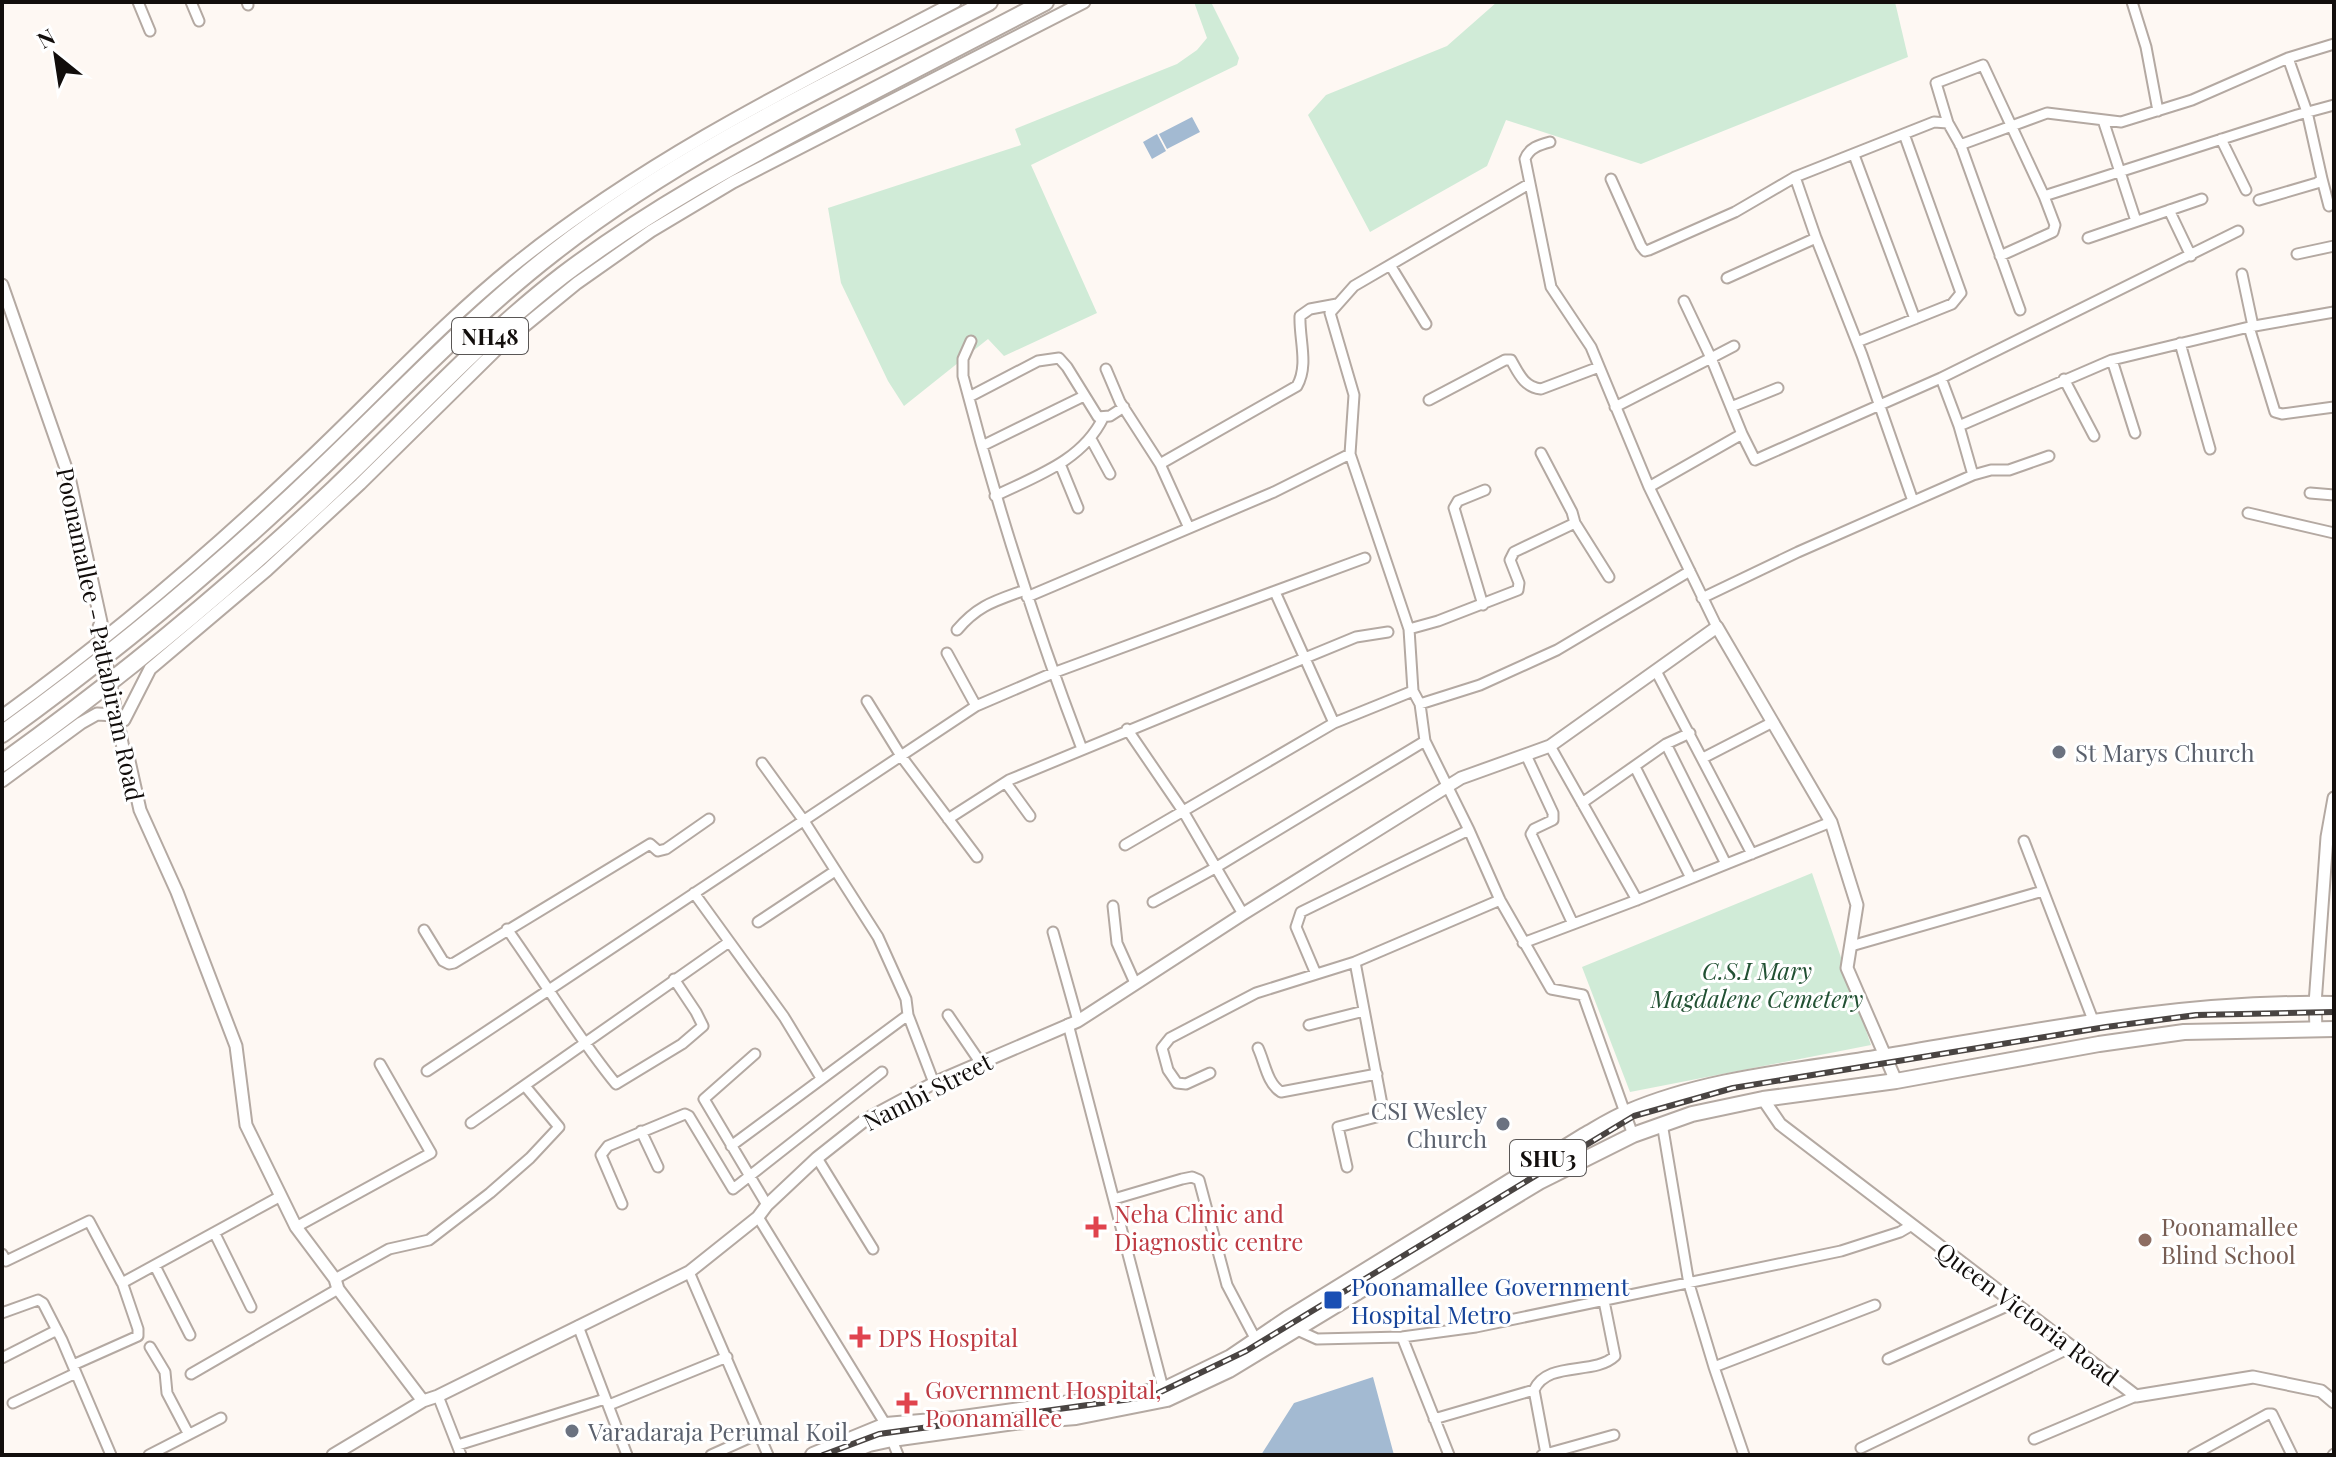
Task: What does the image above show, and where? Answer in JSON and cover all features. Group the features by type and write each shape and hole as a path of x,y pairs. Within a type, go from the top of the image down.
{"highway":[{"name":"NH48","path":"2,734 107,646 251,534 478,316 589,226 656,180 717,144 989,2"},
{"name":"NH48","path":"2,763 113,681 266,551 498,328 610,240 743,159 1045,2"}],"main road":[{"name":"SHU3","path":"813,1455 889,1432 956,1419 1165,1394 1229,1370 1291,1324 1626,1112 1666,1097 1732,1082 2093,1020 2194,1008 2334,1004"},
{"name":"SHU3","path":"1165,1394 1539,1182 1662,1123 1763,1099 1896,1081 2099,1044 2184,1032 2334,1029"},
{"name":"SHU3","path":"842,1455 889,1432"}],"street":[{"path":"138,2 150,31"},
{"path":"191,2 199,21"},
{"path":"2,716 107,646 255,510 468,304 580,214 703,135 955,2"},
{"path":"78,708 120,718 150,669 267,570 360,484 500,346 577,283 651,231 733,182 1084,2"},
{"path":"2132,2 2146,47 2158,111"},
{"path":"1960,145 2047,113 2121,122 2192,100 2288,58 2334,44"},
{"path":"2288,58 2307,112 2329,206"},
{"path":"2000,256 2053,232 2054,222 1983,65 1936,83 1948,123 1960,145 2000,256 2020,310"},
{"path":"2044,196 2334,105"},
{"path":"2103,120 2136,221"},
{"path":"1611,179 1641,246 1647,251 1735,212 1795,177 1939,121 1948,123"},
{"path":"1857,342 1952,304 1961,293 1904,134"},
{"path":"2221,139 2246,190"},
{"path":"1550,142 1528,153 1525,159 1551,287 1583,332 1649,487 1717,627 1831,822 1857,905 1847,968 1896,1081"},
{"path":"1854,155 1915,319"},
{"path":"1795,177 1913,501"},
{"path":"2259,200 2322,179"},
{"path":"1529,184 1354,286 1330,313 1354,395 1350,454 1409,629 1413,691 1420,704 1425,741 1500,900 1551,989 1583,995 1633,1135"},
{"path":"2088,238 2202,199"},
{"path":"2169,210 2191,256"},
{"path":"1684,301 1755,460 1941,378 2238,231"},
{"path":"1727,278 1816,238"},
{"path":"2297,254 2334,246"},
{"path":"1390,265 1426,324"},
{"path":"2242,274 2251,326 2275,412 2282,414 2334,407"},
{"name":"Poonamallee - Pattabiram Road","path":"2,285 69,477 101,622 105,626 120,718 129,745 127,752 140,810 177,892 236,1046 246,1125 296,1227 423,1401"},
{"path":"1160,464 1297,386 1301,379 1303,350 1300,316 1310,309 1338,303"},
{"path":"1959,426 2112,360 2251,326 2334,312"},
{"path":"971,341 963,359 963,376 995,496 1053,673 1082,749"},
{"path":"2180,343 2210,449"},
{"path":"1615,407 1734,346"},
{"path":"969,397 1038,361 1059,358 1098,417 1103,418"},
{"path":"1429,400 1509,359 1524,382 1532,388 1541,389 1599,367"},
{"path":"2112,360 2135,433"},
{"path":"1106,369 1124,407 1160,464 1189,528"},
{"path":"1941,378 1973,475"},
{"path":"2064,379 2094,436"},
{"path":"1731,407 1778,388"},
{"path":"982,446 1084,396"},
{"path":"995,496 1079,452 1103,418 1124,407"},
{"path":"1649,487 1742,434"},
{"path":"1091,439 1110,474"},
{"path":"1541,453 1575,523 1609,577"},
{"path":"957,630 982,606 1026,594 1189,528 1274,492 1350,454"},
{"path":"1702,598 1973,475 1991,470 2009,470 2049,456"},
{"path":"1060,464 1078,508"},
{"path":"1483,605 1454,508 1458,501 1485,490"},
{"path":"2310,493 2334,495"},
{"path":"2248,513 2334,533"},
{"path":"1409,629 1483,605 1520,587 1510,560 1514,552 1575,523"},
{"path":"427,1071 976,706 1053,673 1365,558"},
{"path":"1420,704 1480,685 1557,650 1690,571"},
{"path":"1275,592 1334,723"},
{"name":"Nambi Street","path":"333,1455 423,1401 689,1272 758,1217 817,1158 865,1120 934,1083 1073,1022 1461,778 1550,746 1717,627"},
{"path":"948,819 1006,783 1127,729 1356,637 1388,632"},
{"path":"947,653 976,706"},
{"path":"1656,671 1752,854"},
{"path":"1125,845 1334,723 1413,691"},
{"path":"867,701 901,756 977,857"},
{"path":"2,781 97,714"},
{"path":"1703,758 1771,723"},
{"path":"1127,729 1183,811 1243,914"},
{"path":"1582,803 1666,744 1690,733"},
{"path":"1153,902 1425,741"},
{"path":"1666,744 1726,864"},
{"path":"1550,746 1637,900"},
{"path":"1526,755 1553,813 1553,820 1534,829 1531,834 1573,924"},
{"path":"762,763 804,821 878,937 906,999 908,1015 934,1083"},
{"path":"1635,767 1691,878"},
{"path":"1006,783 1030,816"},
{"path":"2316,1029 2315,1004 2334,798"},
{"path":"424,930 443,961 449,964 650,844 658,851 666,849 709,819"},
{"path":"1523,943 1831,822"},
{"path":"1316,974 1296,927 1301,912 1469,830"},
{"path":"2024,841 2093,1020"},
{"path":"758,922 835,871"},
{"path":"1851,946 2043,891"},
{"path":"694,893 784,1017 821,1078"},
{"path":"1210,1073 1186,1084 1177,1083 1168,1070 1162,1048 1170,1038 1256,993 1355,962 1500,900"},
{"path":"1113,906 1117,943 1135,983"},
{"path":"507,929 585,1045 616,1084 699,1032 703,1026 674,979"},
{"path":"1053,932 1114,1199 1165,1394"},
{"path":"471,1123 729,942"},
{"path":"1347,1167 1338,1127 1384,1115 1355,962"},
{"path":"1309,1025 1364,1011"},
{"path":"731,1146 908,1015"},
{"path":"948,1015 980,1062"},
{"path":"1258,1048 1268,1076 1281,1092 1377,1074"},
{"path":"755,1054 704,1099 767,1205"},
{"path":"296,1227 431,1153 380,1064"},
{"path":"622,1204 601,1153 608,1146 681,1114 689,1116 731,1188 750,1177 882,1072"},
{"path":"191,1374 389,1249 429,1240 490,1193 559,1127 525,1086"},
{"name":"Queen Victoria Road","path":"1763,1099 1780,1124 2136,1396 2253,1377 2321,1391 2334,1402"},
{"path":"1662,1123 1689,1284 1744,1455"},
{"path":"641,1131 658,1167"},
{"path":"817,1158 873,1249"},
{"path":"1114,1199 1182,1179 1192,1177 1199,1180 1227,1285 1256,1340"},
{"path":"122,1282 279,1197"},
{"path":"758,1217 889,1432 898,1455"},
{"path":"2,1254 6,1261 89,1221 122,1282 138,1329 138,1336 13,1403"},
{"path":"1291,1324 1317,1339 1402,1337 1476,1327 1841,1251 1900,1232 1912,1225"},
{"path":"215,1234 251,1307"},
{"path":"155,1266 190,1335"},
{"path":"689,1272 768,1455"},
{"path":"2,1313 38,1300 43,1303 111,1455"},
{"path":"1604,1301 1615,1356 1603,1363 1553,1374 1537,1383 1534,1390 1544,1454 1614,1435"},
{"path":"1888,1359 2014,1303"},
{"path":"1714,1367 1875,1305"},
{"path":"578,1326 627,1455"},
{"path":"2,1358 57,1330"},
{"path":"1402,1337 1449,1455"},
{"path":"150,1347 165,1372 167,1393 188,1433"},
{"path":"1861,1448 2072,1347"},
{"path":"438,1396 459,1450 607,1402 727,1357"},
{"path":"1434,1419 1534,1390"},
{"path":"2034,1439 2136,1396"},
{"path":"2193,1455 2272,1414 2292,1455"},
{"path":"149,1455 221,1418"},
{"path":"711,1455 758,1434"}],"green space":[{"path":"1194,2 1211,2 1239,58 1237,65 1031,165 1097,313 1004,356 988,339 904,406 888,381 841,283 828,208 1021,145 1015,129 1177,64 1197,50 1207,38"},
{"path":"1497,2 1895,2 1908,57 1641,164 1506,120 1487,166 1370,232 1308,115 1326,95 1447,46"},
{"name":"C.S.I Mary Magdalene Cemetery","path":"1812,873 1871,1045 1630,1092 1582,967"}],"water":[{"path":"1192,117 1200,132 1167,149 1159,134"},
{"path":"1157,134 1166,151 1152,159 1143,142"},
{"path":"1373,1377 1394,1455 1261,1455 1294,1403"}],"railway":[{"path":"823,1455 879,1434 1152,1396 1246,1351 1634,1116 1733,1088 2106,1027 2196,1015 2334,1012"}],"place":[{"name":"St Marys Church","path":"2059,752"},
{"name":"CSI Wesley Church","path":"1503,1124"},
{"name":"Neha Clinic and Diagnostic centre","path":"1096,1227"},
{"name":"Poonamallee Blind School","path":"2145,1240"},
{"name":"Poonamallee Government Hospital Metro","path":"1333,1300"},
{"name":"DPS Hospital","path":"860,1337"},
{"name":"Government Hospital, Poonamallee","path":"907,1403"},
{"name":"Varadaraja Perumal Koil","path":"572,1431"}]}
